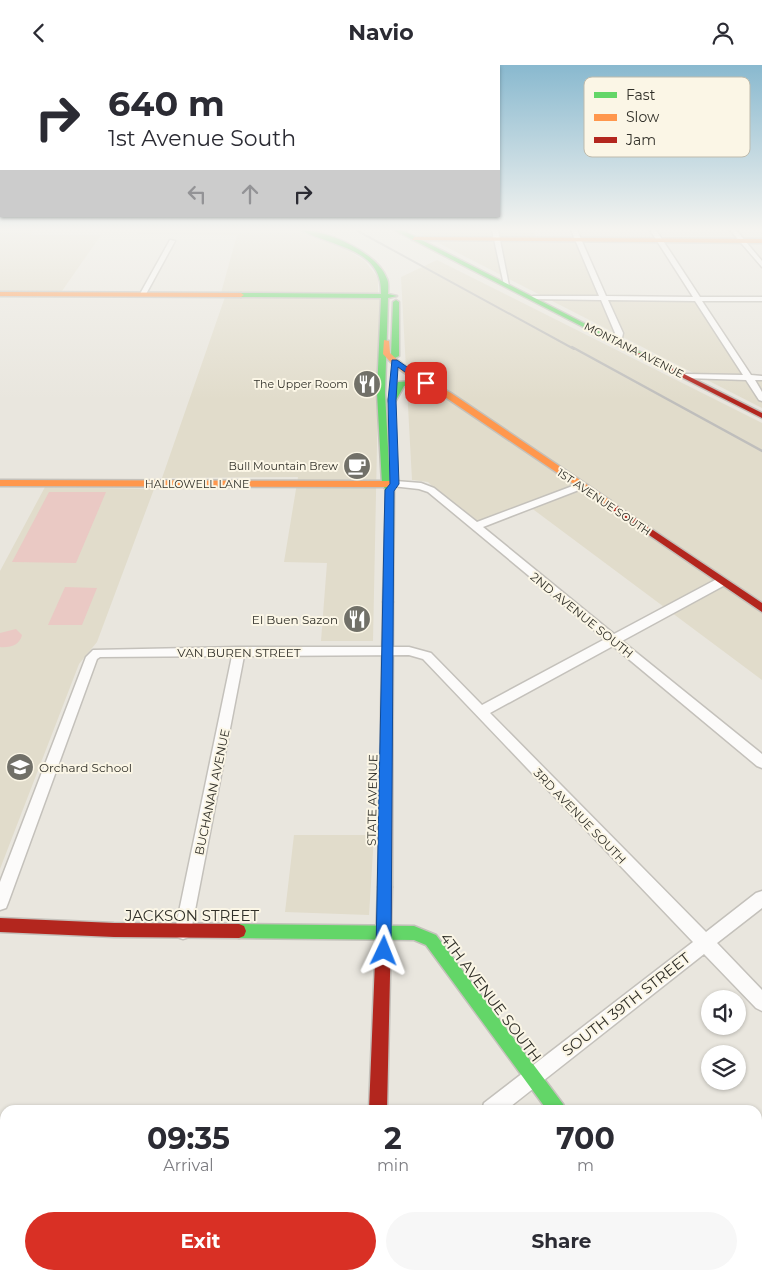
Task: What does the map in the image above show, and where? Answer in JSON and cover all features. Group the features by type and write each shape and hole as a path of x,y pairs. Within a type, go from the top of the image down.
{"main road":[{"name":"STATE AVENUE","path":"378,1105 384,932 390,486 395,356 390,296 387,287"},
{"name":"STATE AVENUE","path":"390,486 381,394 384,321 392,287"},
{"name":"MONTANA AVENUE","path":"510,287 762,416"},
{"path":"0,294 390,296"},
{"path":"384,321 387,354 395,356"},
{"name":"1ST AVENUE SOUTH","path":"395,356 448,395 762,608"},
{"path":"392,400 399,386 404,383 448,395"},
{"name":"HALLOWELL LANE","path":"0,483 390,486"},
{"name":"JACKSON STREET","path":"0,925 87,930 338,930 384,932"},
{"name":"4TH AVENUE SOUTH","path":"384,932 414,933 431,940 553,1105"}],"street":[{"path":"143,295 147,287"},
{"path":"599,287 619,333 619,335 612,339"},
{"path":"690,287 762,398"},
{"path":"533,298 762,299"},
{"path":"686,376 762,378"},
{"name":"2ND AVENUE SOUTH","path":"390,486 421,486 430,491 762,762"},
{"path":"474,527 581,486"},
{"path":"480,713 721,582"},
{"name":"BUCHANAN AVENUE","path":"183,931 239,651"},
{"name":"VAN BUREN STREET","path":"0,903 92,657 97,653 388,651"},
{"name":"3RD AVENUE SOUTH","path":"388,651 409,651 427,657 762,1002"},
{"name":"SOUTH 39TH STREET","path":"497,1105 762,899"}],"shaded area":[{"path":"0,287 65,287 62,291 0,291"},
{"path":"223,287 378,287 378,293 221,293"},
{"path":"402,287 490,287 762,423 762,680 530,507 474,527 428,482 412,480"},
{"path":"524,287 599,287 604,299 698,299 749,377 762,378 762,408"},
{"path":"225,297 380,299 373,641 321,641 327,563 284,562 298,477 162,478"},
{"name":"Orchard School","path":"45,487 154,489 97,642 79,664 0,869 0,571"},
{"path":"49,492 106,492 76,563 12,562"},
{"path":"65,587 97,588 82,625 48,625"},
{"path":"16,629 22,635 19,641 11,646 0,647 0,633"},
{"path":"294,835 374,835 369,915 285,912"}],"railway":[{"path":"460,287 574,349"},
{"path":"572,347 762,451"}],"traffic: fast":[{"path":"385,287 381,393 386,484 390,490 388,602"},
{"path":"508,287 640,354"},
{"path":"241,295 394,296"},
{"path":"395,356 396,302"},
{"path":"392,400 401,384 412,383 426,388"},
{"path":"239,931 414,933 431,940 553,1105"}],"traffic: slow":[{"path":"0,294 241,295"},
{"path":"386,341 387,354 395,362 448,395 608,503"},
{"path":"0,483 395,484"},
{"path":"385,887 388,602"}],"traffic: jam":[{"path":"640,354 762,416"},
{"path":"608,503 762,608"},
{"path":"378,1105 385,887"},
{"path":"0,925 114,930 239,931"}],"place":[{"name":"The Upper Room","path":"367,384"},
{"name":"Bull Mountain Brew","path":"357,466"},
{"name":"El Buen Sazon","path":"357,619"},
{"name":"Orchard School","path":"20,767"}],"route":[{"path":"384,951 389,534 390,490 395,484 392,420 395,362 426,383"}]}
